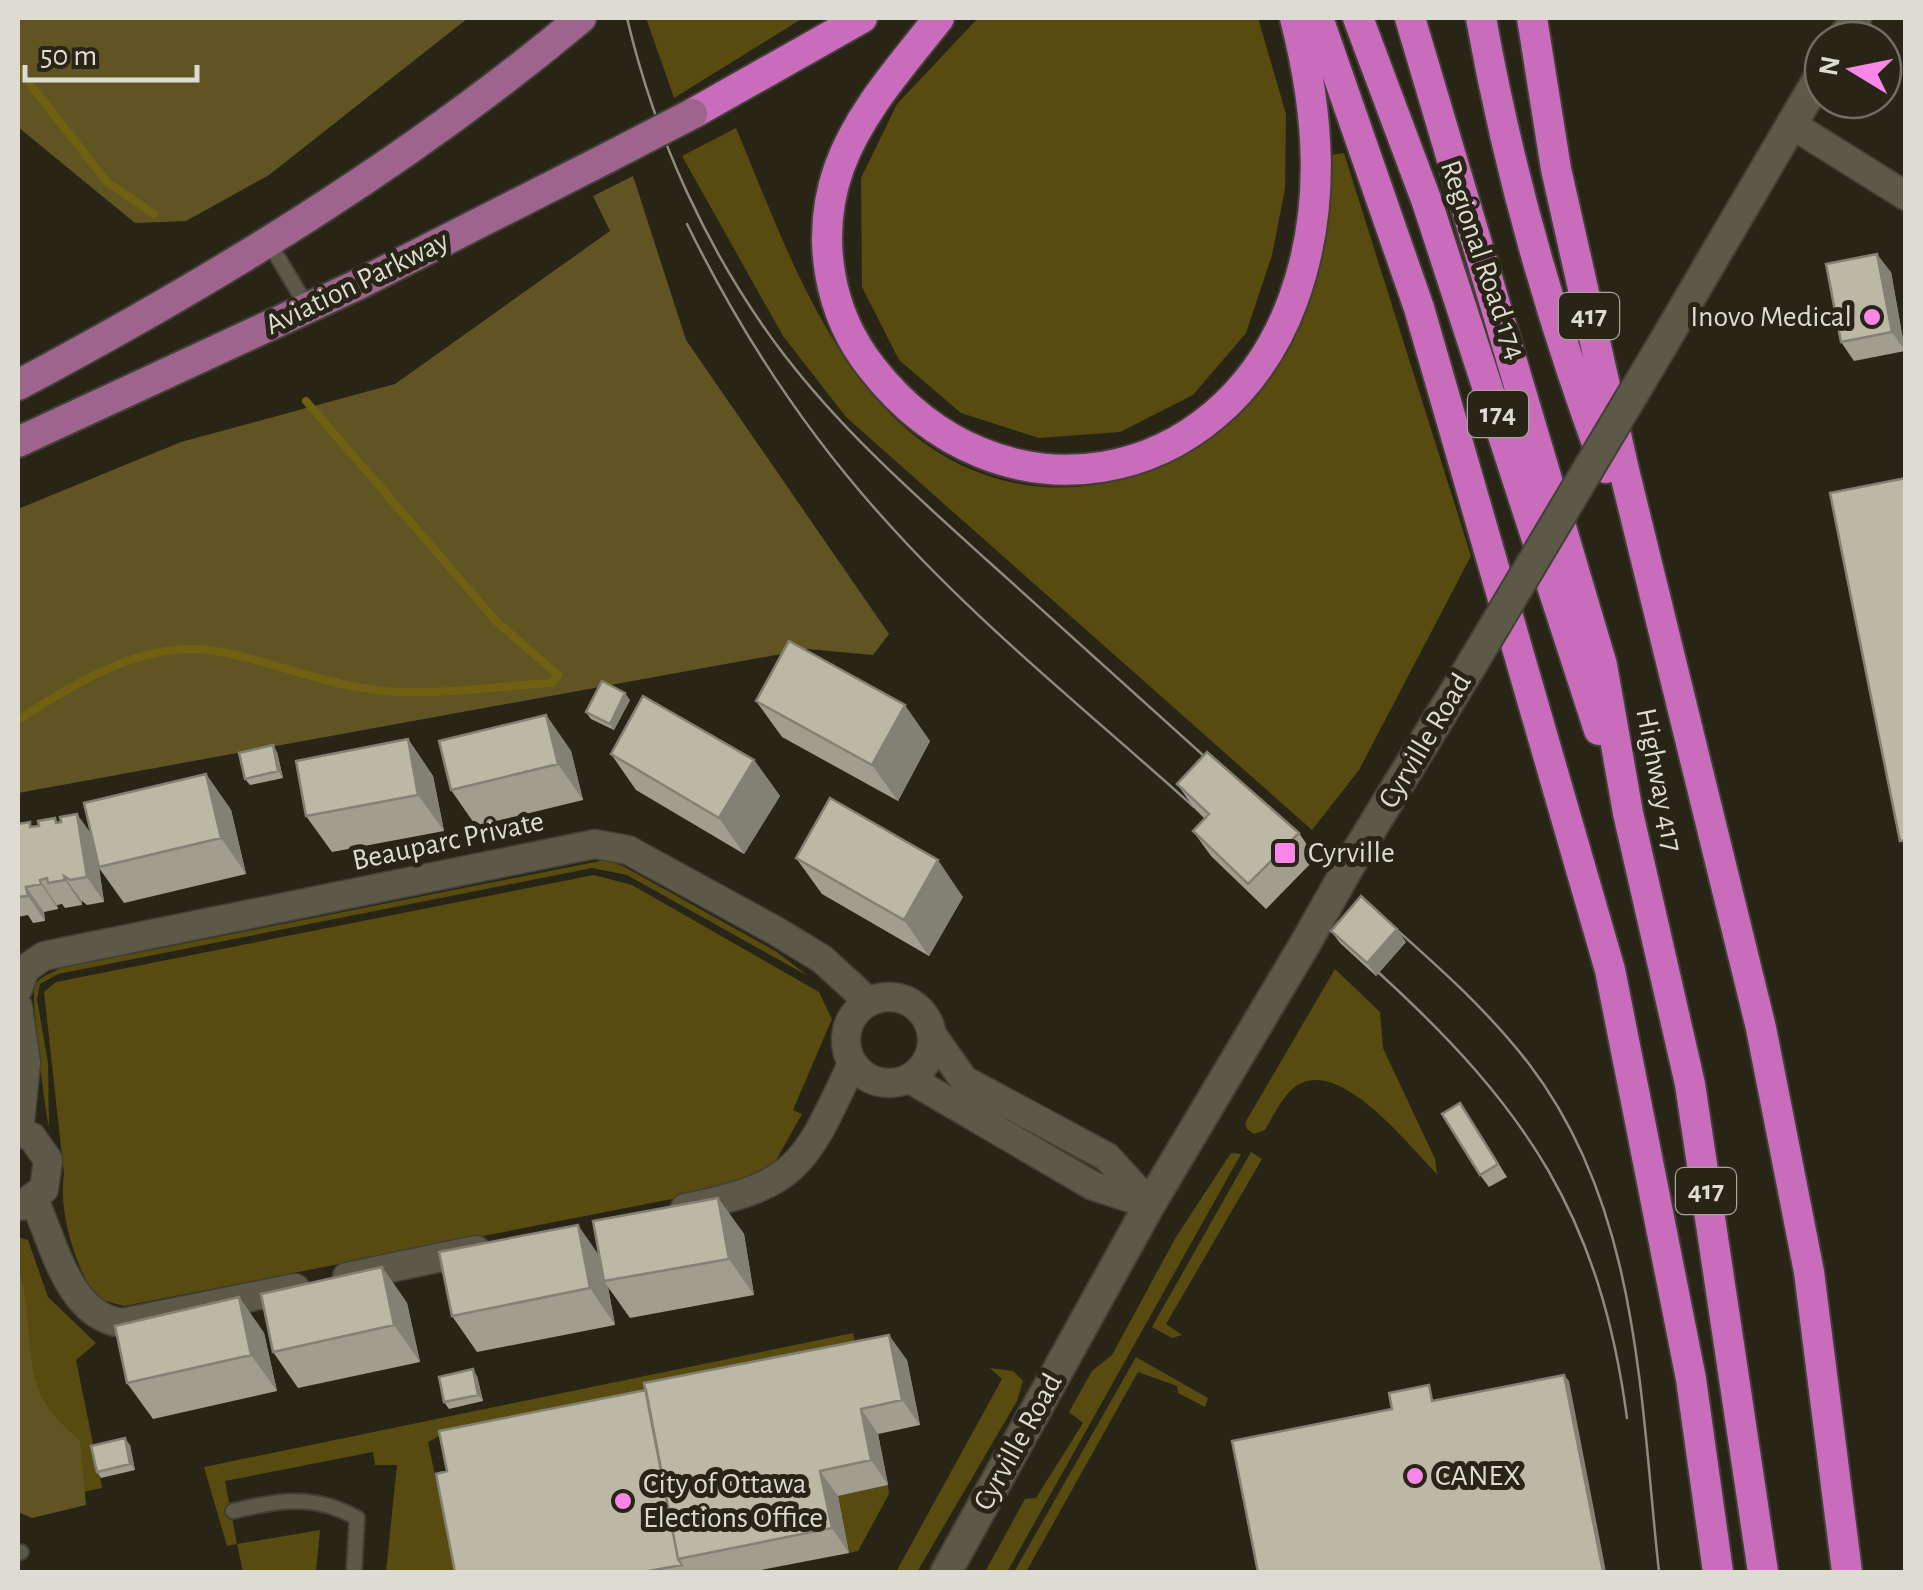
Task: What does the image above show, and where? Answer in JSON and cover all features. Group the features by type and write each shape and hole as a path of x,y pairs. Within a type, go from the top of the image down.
{"highway":[{"path":"692,114 862,18"},
{"path":"940,18 878,97 838,170 828,234 836,302 846,331 866,360 906,410 928,428 951,442 1002,461 1083,470 1134,460 1204,423 1248,380 1280,331 1306,259 1318,182 1309,84 1295,18"},
{"path":"1318,18 1420,308 1610,970 1691,1379 1718,1572"},
{"name":"Regional Road 174","path":"1358,18 1427,202 1628,813"},
{"name":"Highway 417","path":"1410,18 1602,665 1628,813 1690,1084 1763,1572"},
{"name":"Regional Road 174","path":"1481,18 1493,83 1576,387 1659,611"},
{"name":"Highway 417","path":"1532,18 1567,219 1659,611 1721,852 1805,1254 1847,1572"}],"main road":[{"path":"18,385 268,242 496,85 578,19"},
{"name":"Cyrville Road","path":"946,1572 1150,1204 1803,104"},
{"name":"Aviation Parkway","path":"18,442 308,308 692,114"}],"street":[{"path":"1791,124 1906,196"},
{"name":"Beauparc Private","path":"18,989 25,969 44,956 595,844 628,850 776,931 822,959 869,1002"},
{"path":"932,1036 923,1068 910,1079 877,1082 852,1064 846,1045 848,1028 869,1002 902,999 928,1020 932,1036 964,1080 1106,1157 1150,1204"},
{"path":"18,1008 26,1062 18,1132 32,1137 48,1160 44,1188 26,1203 71,1285 90,1312 104,1321 122,1323 508,1244"},
{"path":"656,1214 749,1195 794,1170 852,1064"},
{"path":"910,1079 1093,1186 1150,1204"}],"lane":[{"path":"268,242 308,308"},
{"path":"233,1511 287,1498 333,1504 357,1518 354,1572"}],"shaded area":[{"path":"18,18 468,18 269,175 186,221 135,223 18,127"},
{"path":"646,18 803,18 674,98"},
{"path":"978,18 1258,18 1286,114 1285,189 1272,255 1246,333 1193,395 1120,432 1039,438 961,413 899,360 862,287 861,178 897,104"},
{"path":"736,128 804,286 847,361 873,395 902,425 954,462 1010,482 1068,487 1124,479 1178,457 1226,424 1267,379 1307,304 1323,242 1331,155 1344,153 1471,556 1359,770 1312,830 846,417 783,336 682,156"},
{"path":"633,176 686,340 889,634 873,655 808,649 18,793 18,509 181,442 395,384 610,231 593,196"},
{"path":"605,860 623,866 777,952 808,976 627,875 592,868 58,974 40,984 37,999 48,1063 49,1126 34,992 40,979 61,968"},
{"path":"594,875 632,885 819,992 832,1019 793,1110 802,1114 770,1171 744,1185 124,1306 98,1299 82,1272 66,1221 44,992 56,982"},
{"path":"1335,969 1380,1012 1383,1048 1435,1159 1437,1174 1369,1106 1327,1081 1308,1081 1290,1091 1265,1130 1254,1134 1247,1129 1245,1123"},
{"path":"1251,1152 1262,1159 1166,1324 1182,1335 1172,1338 1152,1327"},
{"path":"1231,1153 1241,1154 1007,1572 985,1572 1025,1499 1036,1498 1083,1423 1069,1412 1092,1371 1112,1355 1176,1237"},
{"path":"18,1237 28,1240 48,1297 96,1343 76,1360 102,1488 18,1506"},
{"path":"18,1268 36,1380 52,1413 80,1441 86,1505 32,1518 18,1512"},
{"path":"853,1333 857,1349 450,1430 428,1442 455,1572 386,1572 397,1465 375,1465 373,1452 225,1481 237,1544 227,1546 204,1467"},
{"path":"1136,1357 1208,1398 1205,1407 1178,1393 1177,1386 1138,1372 1026,1572 1014,1572"},
{"path":"990,1368 1013,1371 1023,1381 1017,1401 917,1572 896,1572 1002,1379"},
{"path":"888,1485 889,1494 858,1551 849,1553 838,1496"},
{"path":"320,1530 316,1572 243,1572 237,1544"}],"building":[{"path":"1877,254 1892,332 1841,342 1826,264"},
{"path":"1906,478 1906,840 1900,841 1830,493"},
{"path":"789,641 905,705 872,765 756,701"},
{"path":"602,681 625,693 610,724 586,712"},
{"path":"643,696 754,760 719,818 611,754"},
{"path":"546,715 558,764 451,790 439,741"},
{"path":"408,739 418,795 306,816 296,761"},
{"path":"273,745 278,771 245,779 239,753"},
{"path":"1207,752 1299,833 1248,884 1193,831 1209,814 1177,784"},
{"path":"206,774 221,838 99,867 84,803"},
{"path":"830,798 938,860 904,920 796,858"},
{"path":"77,814 87,877 70,880 64,876 65,880 48,883 47,878 40,880 41,884 26,887 28,896 18,897 18,824 30,822 30,827 39,826 38,821 55,818 56,823 61,822 60,817"},
{"path":"1361,896 1397,929 1367,963 1331,931"},
{"path":"1460,1103 1498,1164 1480,1175 1442,1114"},
{"path":"718,1198 729,1259 604,1281 593,1221"},
{"path":"578,1225 590,1288 452,1316 439,1252"},
{"path":"382,1267 394,1325 273,1352 261,1294"},
{"path":"239,1297 251,1355 127,1383 115,1326"},
{"path":"889,1335 902,1400 861,1409 871,1460 820,1471 832,1528 678,1559 644,1383"},
{"path":"473,1369 478,1395 444,1402 439,1377"},
{"name":"CANEX","path":"1564,1375 1603,1572 1258,1572 1232,1441 1392,1409 1389,1393 1429,1385 1432,1401"},
{"path":"646,1390 682,1565 643,1572 455,1572 436,1474 447,1471 439,1431"},
{"path":"125,1438 130,1464 97,1472 91,1446"}],"waterway":[{"path":"18,69 107,182 154,214"},
{"path":"18,720 114,666 167,651 194,649 222,652 377,690 438,692 552,683 558,675 496,621 306,401"}],"tram line":[{"path":"627,18 653,107 687,193 731,275 782,352 829,409 907,487 1225,775"},
{"path":"687,224 776,380 856,487 959,596 1194,807"},
{"path":"1379,914 1477,1004 1529,1064 1566,1120 1593,1180 1614,1243 1629,1308 1659,1572"},
{"path":"1379,973 1476,1071 1515,1120 1548,1171 1576,1224 1598,1283 1615,1347 1627,1418"}],"place":[{"name":"Inovo Medical","path":"1872,317"},
{"name":"Cyrville","path":"1285,853"},
{"name":"CANEX","path":"1415,1476"},
{"name":"City of Ottawa Elections Office","path":"623,1501"}]}
